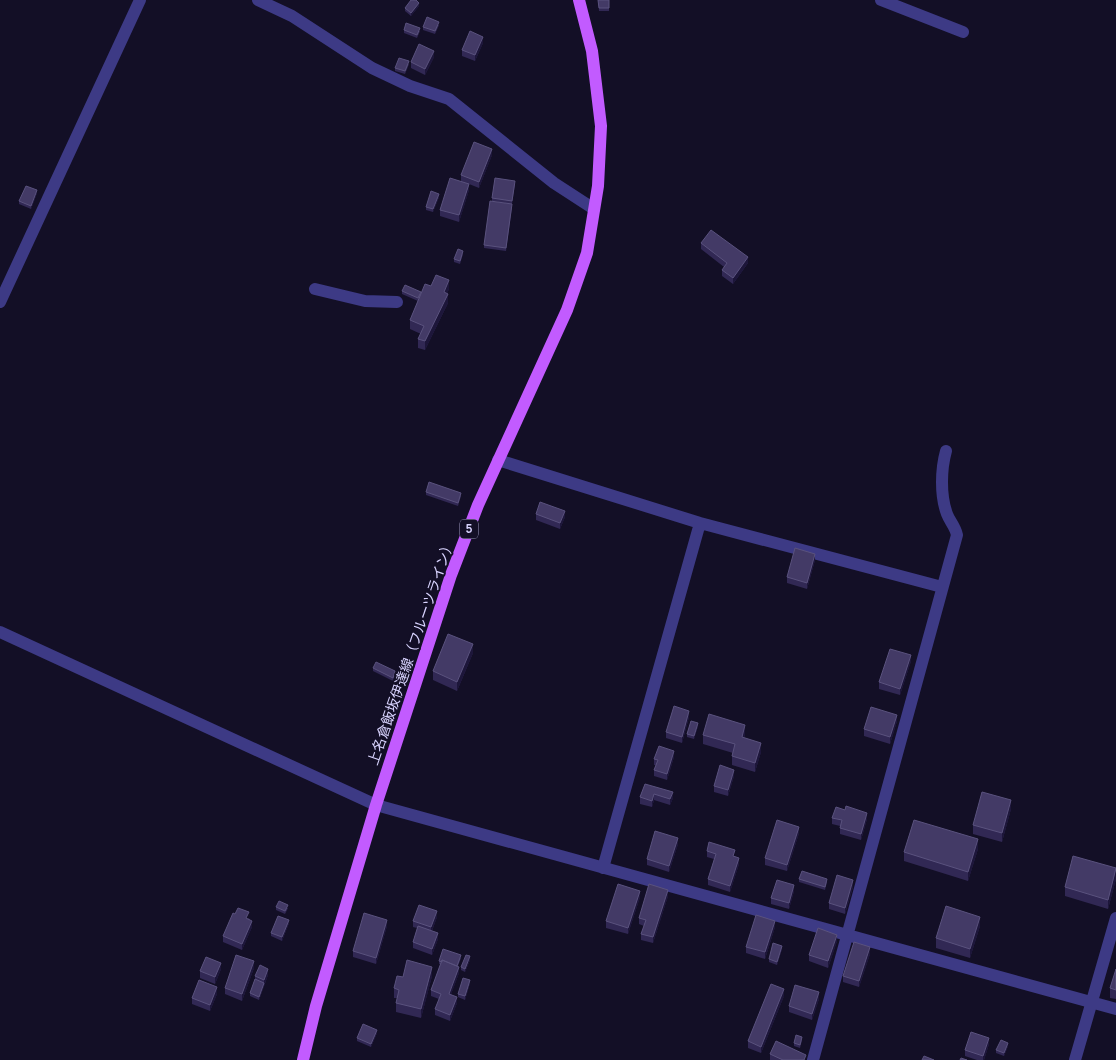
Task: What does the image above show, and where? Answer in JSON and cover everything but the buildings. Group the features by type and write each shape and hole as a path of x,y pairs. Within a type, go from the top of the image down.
{"main road":[{"name":"上名倉飯坂伊達線（フルーツライン）","path":"303,1060 316,1006 376,804 451,575 478,505 577,283 587,254 601,158 602,126 592,50 579,0"}],"street":[{"path":"0,302 140,0"},
{"path":"258,0 292,16 372,68 410,86 449,99 554,183 594,209"},
{"path":"881,0 962,32"},
{"path":"315,289 365,301 397,302"},
{"path":"814,1060 957,535 956,527 948,515 943,495 943,462 946,451"},
{"path":"498,460 700,523 942,587"},
{"path":"603,868 700,523"},
{"path":"0,632 349,794 376,804 1116,1009"},
{"path":"1075,1060 1116,918"}]}
